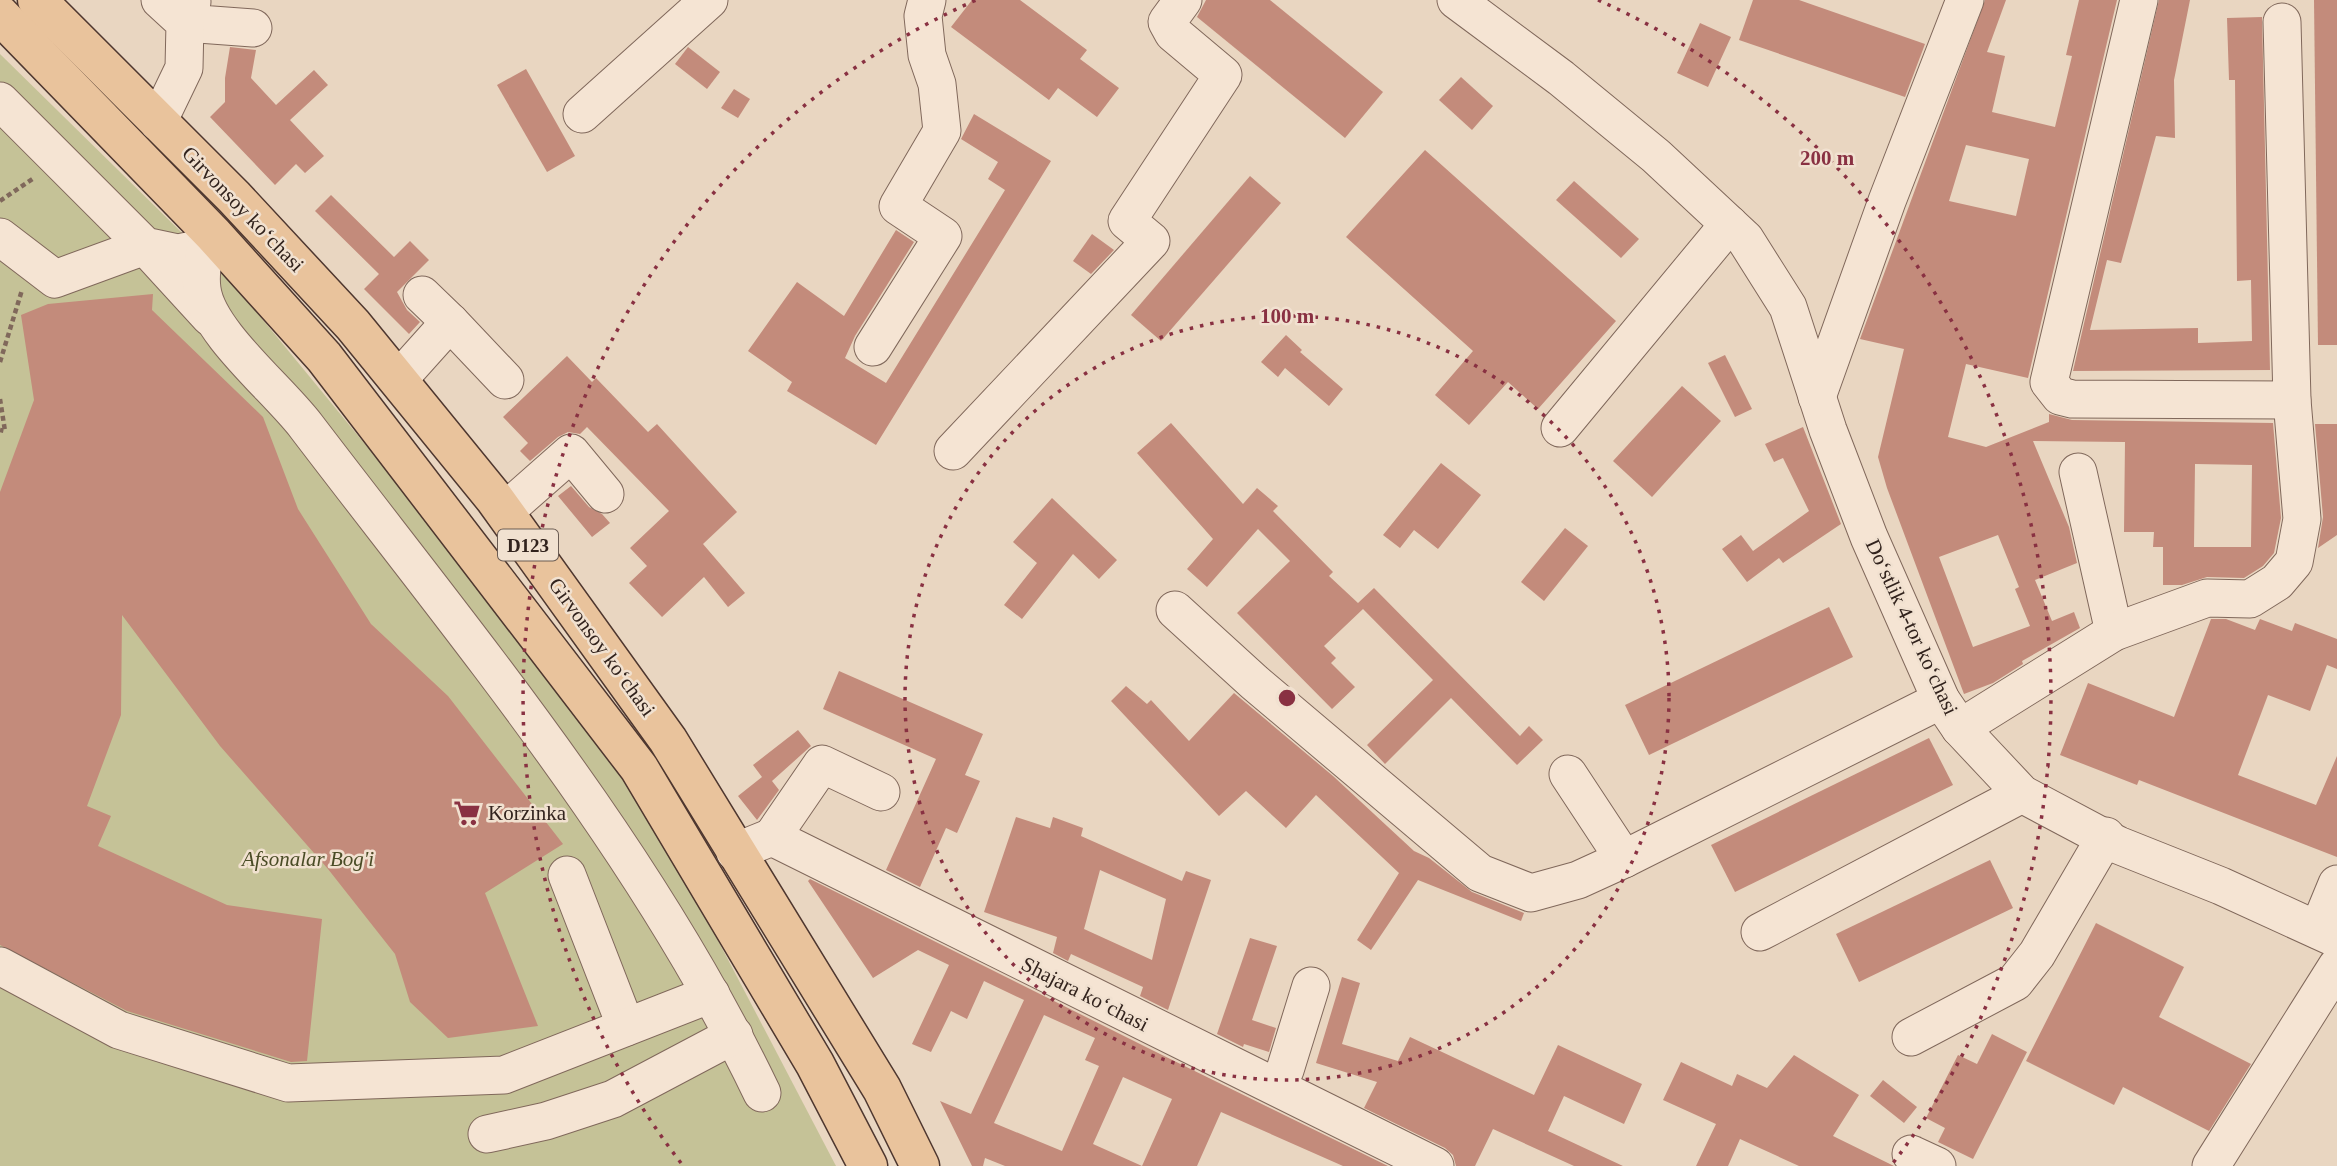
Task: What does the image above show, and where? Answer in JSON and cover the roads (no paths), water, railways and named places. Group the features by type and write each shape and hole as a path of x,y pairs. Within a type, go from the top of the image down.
{"main road":[{"name":"Girvonsoy koʻchasi","path":"37,0 233,197 353,325 504,512 668,740 883,1089 920,1166"},
{"name":"Girvonsoy koʻchasi","path":"0,15 131,152 209,241 324,357 639,768 815,1064 868,1166"},
{"path":"131,152 158,122"},
{"path":"209,241 233,197"}],"street":[{"path":"582,114 709,0"},
{"path":"873,347 943,236 898,206 942,131 937,84 927,55 923,16 928,0"},
{"path":"953,451 1151,241 1127,221 1223,75 1173,33 1167,22 1183,0"},
{"path":"1822,413 1887,201 1965,0"},
{"path":"2139,0 2049,382 2060,396 2072,399 2292,400"},
{"name":"Doʻstlik 4-tor koʻchasi","path":"1458,1 1561,78 1635,138 1745,239 1788,307 1822,413 1869,537 1951,713 2022,794 2106,836 2118,845 2328,935"},
{"path":"158,122 184,68 179,8 253,28"},
{"path":"1175,610 1254,682 1480,873 1531,892 1578,880 1951,713 2114,632 2207,598 2250,599 2277,582 2294,562 2302,519 2292,400 2282,22"},
{"path":"0,101 145,246 302,421 558,756 646,884 734,1035 762,1093"},
{"path":"1560,428 1730,224"},
{"path":"0,237 55,279 145,246 178,253 209,241"},
{"path":"209,241 201,272 202,290 210,318"},
{"path":"422,295 505,380"},
{"path":"398,380 450,322"},
{"path":"504,512 571,453 606,494"},
{"path":"2078,472 2114,632"},
{"path":"735,852 772,837 822,764 881,792"},
{"path":"1568,774 1624,859"},
{"path":"1760,932 2022,794"},
{"path":"1911,1037 2015,982 2037,954 2106,836"},
{"name":"Shajara koʻchasi","path":"772,837 1435,1166"},
{"path":"566,875 626,1027"},
{"path":"2328,935 2337,884"},
{"path":"0,966 119,1030 288,1083 503,1075 710,994"},
{"path":"2211,1166 2337,966"},
{"path":"1285,1070 1311,986"},
{"path":"487,1134 546,1121 613,1099 734,1035"},
{"path":"1240,1071 1248,1054 1348,1096"}],"place":[{"name":"Korzinka","path":"467,813"}],"park label":[{"name":"Afsonalar Bog'i","path":"308,859"}]}
